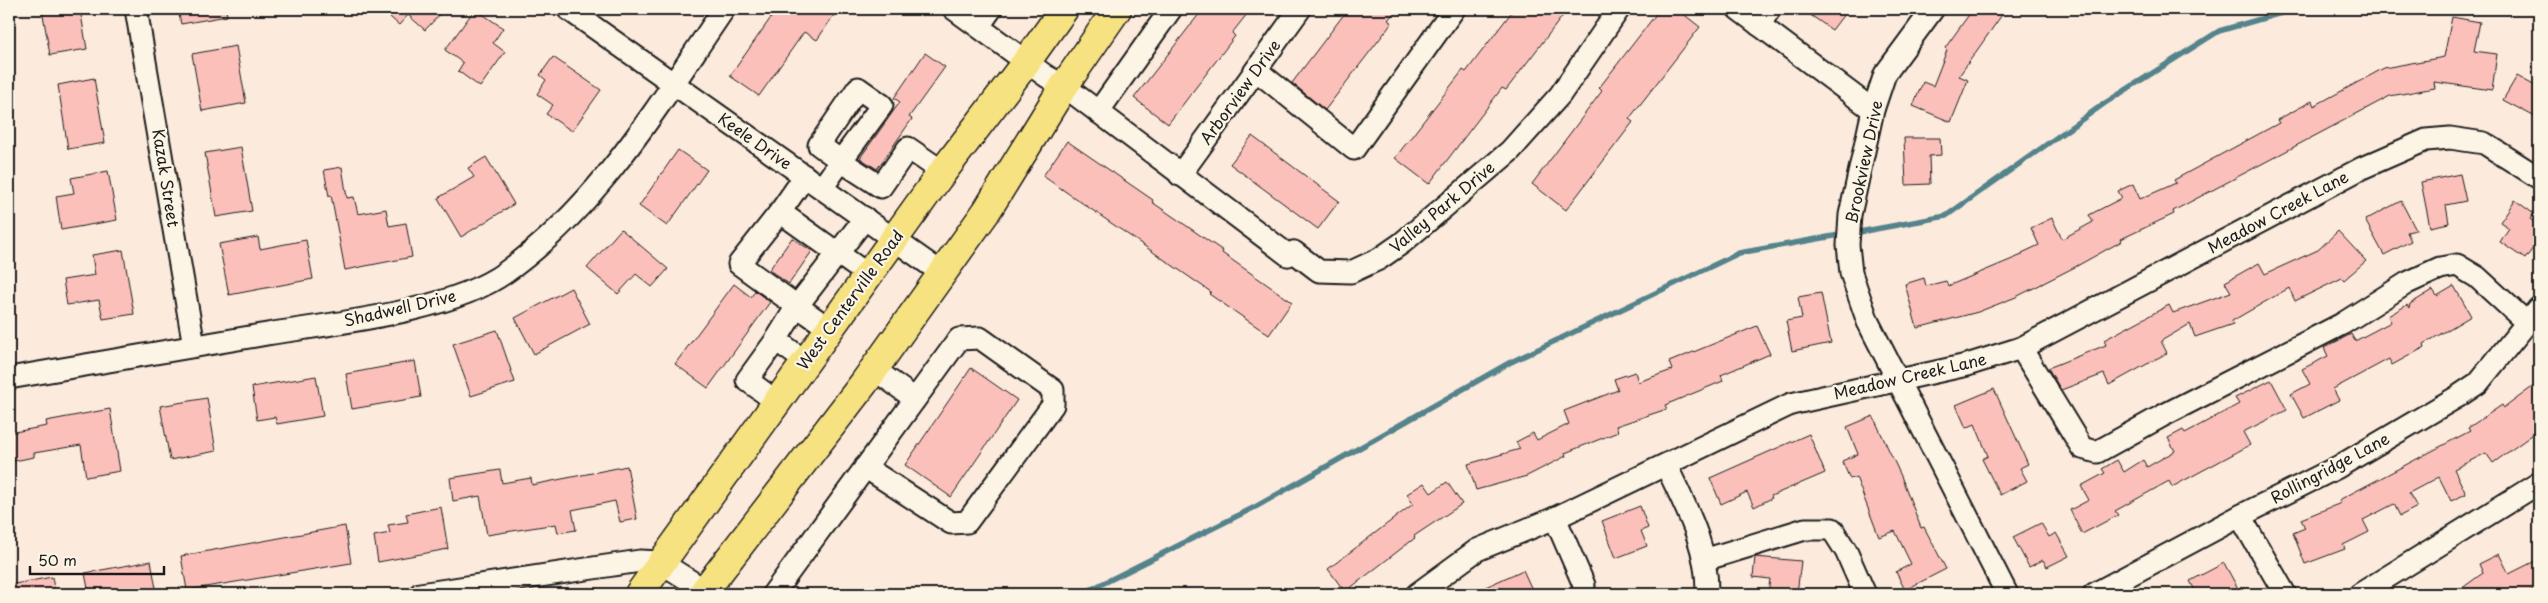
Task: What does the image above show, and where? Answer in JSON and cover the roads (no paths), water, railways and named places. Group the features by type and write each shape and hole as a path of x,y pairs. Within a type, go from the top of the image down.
{"main road":[{"name":"West Centerville Road","path":"639,594 660,562 894,239 1028,61 1064,9"},
{"path":"706,593 943,274 986,212 1064,86 1117,9"}],"street":[{"name":"Kazak Street","path":"136,9 194,346"},
{"name":"Keele Drive","path":"568,9 943,274"},
{"name":"Shadwell Drive","path":"9,378 390,314 462,294 504,273 560,229 634,141 724,9"},
{"name":"Valley Park Drive","path":"954,9 1064,86 1288,256 1294,252 1319,271 1351,272 1379,259 1402,244 1510,151 1560,95 1618,9"},
{"path":"979,26 991,9"},
{"path":"1098,112 1171,9"},
{"name":"Arborview Drive","path":"1180,175 1300,9"},
{"path":"1256,70 1354,149 1454,9"},
{"path":"1738,9 1764,17 1873,110"},
{"name":"Brookview Drive","path":"1933,9 1885,74 1873,110 1850,215 1848,245 1851,273 1868,322 1900,380 2007,594"},
{"name":"Meadow Creek Lane","path":"1417,594 1477,550 1555,518 1791,404 1967,365 2021,348 2362,168 2426,140 2450,138 2484,143 2539,178"},
{"path":"830,329 739,264 780,212 813,182 841,161 881,187 908,148 943,172"},
{"path":"780,212 868,275"},
{"path":"777,402 747,380 776,340 797,306 865,218"},
{"path":"2021,348 2082,448 2097,452 2162,416 2342,324 2407,283 2440,268 2457,265 2533,316"},
{"name":"Rollingridge Lane","path":"2094,594 2240,516 2338,467 2457,398 2478,383 2533,316"},
{"path":"773,594 914,399 959,339 980,338 1053,390 1053,405 967,522 951,523 865,467"},
{"path":"776,340 806,362"},
{"path":"874,369 914,399"},
{"path":"1666,465 1700,537 1708,578 1707,594"},
{"path":"2360,594 2539,483"},
{"path":"2240,516 2285,594"},
{"path":"1555,518 1584,585 1582,594"},
{"path":"1704,560 1805,529 1832,529 1846,551 1865,594"},
{"path":"420,594 640,561 660,562 706,593"}],"waterway":[{"path":"1854,233 1946,216 2105,103 2219,31 2295,9"},
{"path":"1082,594 1257,506 1509,363 1739,253 1845,234"}]}
